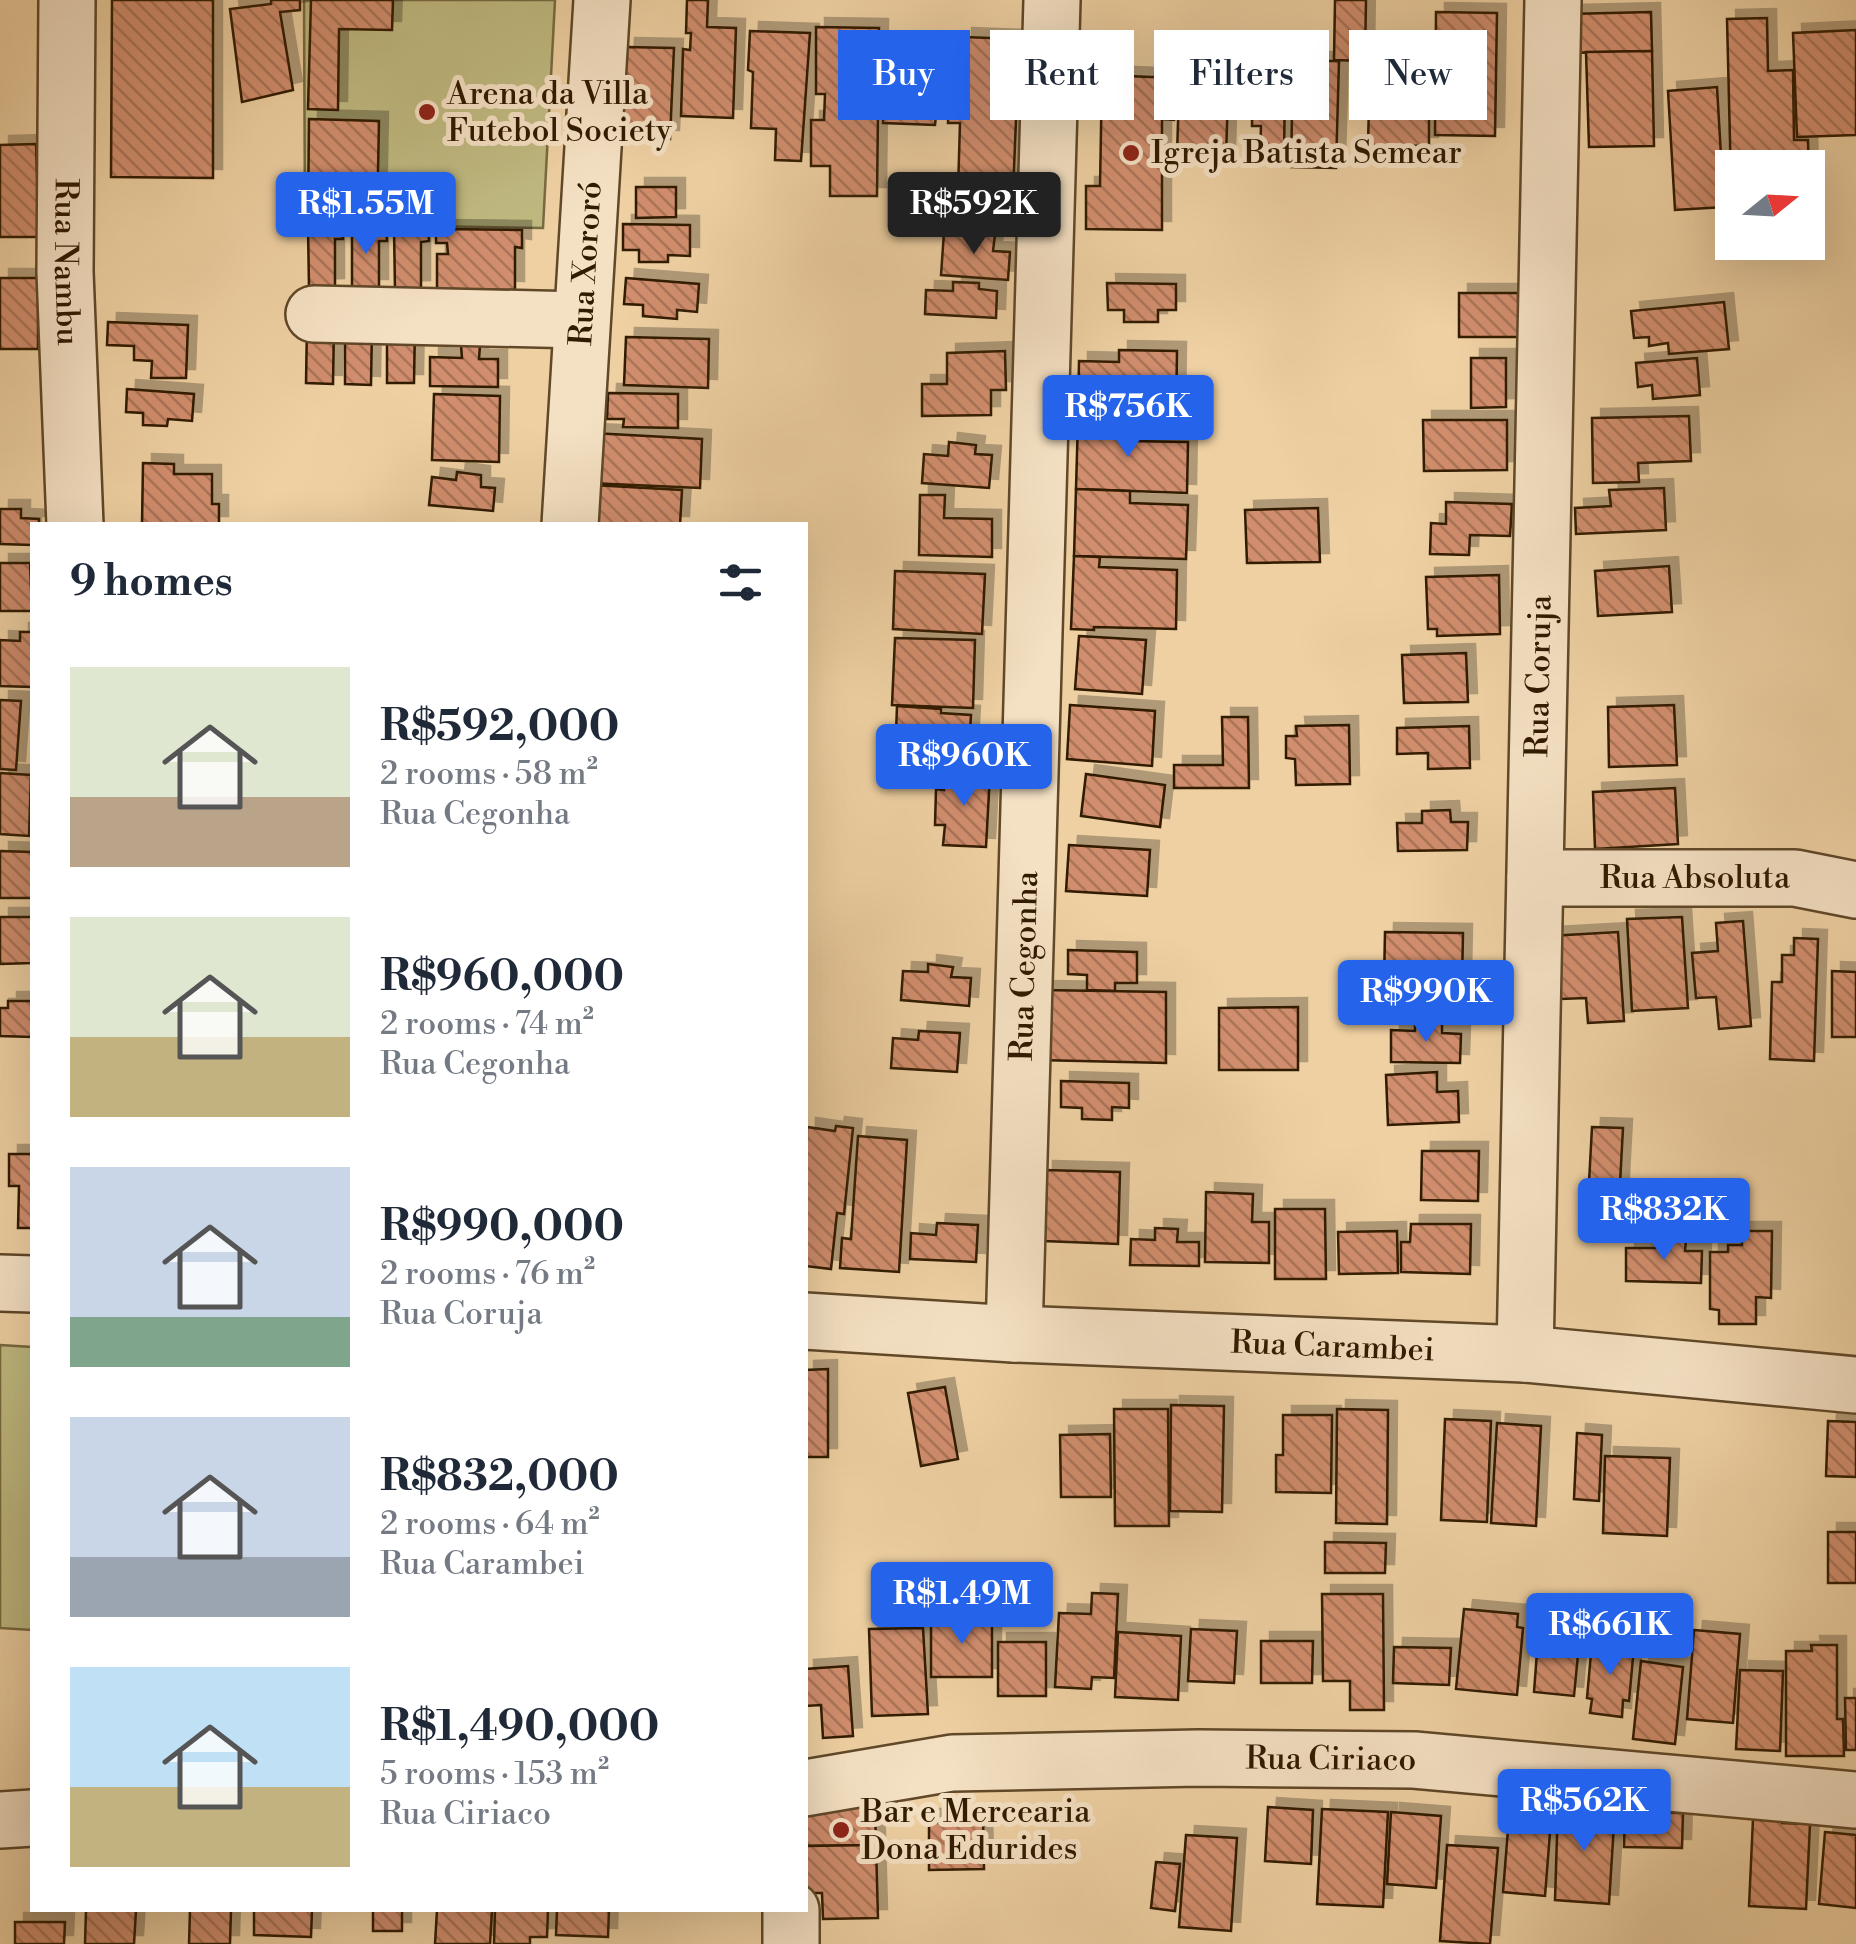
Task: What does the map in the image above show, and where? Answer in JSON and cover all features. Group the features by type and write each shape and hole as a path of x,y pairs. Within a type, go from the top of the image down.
{"street":[{"name":"Rua Nambu","path":"67,0 65,272 75,522"},
{"name":"Rua Xororó","path":"570,522 602,0"},
{"name":"Rua Cegonha","path":"1014,1334 1052,0"},
{"name":"Rua Coruja","path":"1525,1354 1554,0"},
{"path":"314,314 582,320"},
{"name":"Rua Absoluta","path":"1535,878 1795,878 1856,890"},
{"path":"0,1283 30,1284"},
{"name":"Rua Carambei","path":"808,1322 1525,1354 1856,1384"},
{"name":"Rua Ciriaco","path":"808,1787 952,1763 1414,1760 1856,1800"},
{"path":"0,1820 30,1818"},
{"path":"790,1912 791,1944"}],"shaded area":[{"name":"Arena da Villa Futebol Society","path":"304,0 555,0 543,228 305,224"},
{"path":"0,1345 30,1347 30,1630 0,1628"}],"building":[{"path":"112,0 213,0 213,178 111,177"},
{"path":"271,0 300,0 300,10 280,12 293,90 242,102 230,9 271,4"},
{"path":"311,0 393,0 392,30 339,29 338,110 308,109"},
{"path":"687,0 708,0 707,27 736,28 733,118 681,116 683,49 690,50 691,33 686,33"},
{"path":"1335,0 1366,0 1366,30 1349,30 1349,60 1334,60"},
{"path":"1436,12 1497,13 1495,136 1435,135 1435,120 1487,120 1487,30 1436,30"},
{"path":"1651,12 1652,51 1568,53 1568,14"},
{"path":"1767,18 1768,71 1793,70 1794,140 1808,140 1808,150 1730,150 1727,19"},
{"path":"816,27 879,28 838,30 838,120 878,120 877,196 830,196 830,166 811,166 811,120 824,120 825,94 816,94"},
{"path":"1856,30 1856,135 1797,137 1793,33"},
{"path":"750,31 810,33 801,161 775,160 776,129 751,128"},
{"path":"970,37 990,38 990,120 1016,120 1013,193 958,190 960,123 948,123 970,120"},
{"path":"626,47 674,48 670,139 622,137"},
{"path":"1652,51 1654,146 1589,147 1586,52"},
{"path":"1329,61 1339,61 1336,168 1291,167 1292,120 1329,120"},
{"name":"Igreja Batista Semear","path":"1134,76 1154,77 1154,120 1162,120 1162,230 1086,229 1086,186 1100,186 1101,120 1134,120"},
{"path":"1717,87 1721,150 1715,150 1715,208 1675,210 1668,91"},
{"path":"309,119 379,121 377,222 308,221"},
{"path":"883,120 936,120 935,125"},
{"path":"1178,120 1227,120 1226,156 1177,154"},
{"path":"1252,120 1284,120 1284,156 1260,155 1261,126 1252,126"},
{"path":"1369,120 1429,120 1429,146 1368,145"},
{"path":"36,144 39,237 0,237 0,145"},
{"path":"636,187 676,187 676,217 636,218"},
{"path":"942,193 996,196 996,202 1013,203 1011,233 941,229"},
{"path":"623,224 690,225 690,256 668,255 668,262 639,262 639,250 623,250"},
{"path":"308,226 342,226 343,239 335,239 335,287 309,288"},
{"path":"352,228 386,228 387,241 379,241 379,288 352,288"},
{"path":"394,228 428,228 429,241 421,242 421,289 395,290"},
{"path":"436,229 522,230 522,248 515,247 515,290 451,289 451,294 437,293 437,254 448,254 447,243 436,243"},
{"path":"944,232 995,235 993,251 1010,252 1008,280 941,275"},
{"path":"0,278 38,278 38,349 0,349"},
{"path":"626,278 699,284 697,312 677,310 677,319 643,316 643,305 624,304"},
{"path":"953,282 979,283 979,289 997,291 996,318 925,314 926,290 953,291"},
{"path":"1107,283 1176,284 1176,310 1158,310 1158,322 1124,322 1124,310 1108,310"},
{"path":"1459,293 1518,293 1519,337 1459,337"},
{"path":"1724,302 1729,349 1669,354 1668,343 1649,346 1649,337 1634,338 1631,311"},
{"path":"108,322 188,325 186,378 151,378 152,361 134,360 134,346 107,345"},
{"path":"307,324 334,325 333,384 306,383"},
{"path":"387,324 415,325 414,383 387,383"},
{"path":"345,325 372,326 371,385 345,384"},
{"path":"626,337 709,339 708,388 624,385"},
{"path":"461,345 480,345 479,359 498,359 498,387 430,386 430,357 462,358"},
{"path":"1119,350 1177,351 1176,420 1078,418 1079,361 1119,362"},
{"path":"1005,351 1006,390 991,390 991,415 922,416 922,384 947,384 947,353"},
{"path":"1471,358 1506,358 1506,407 1471,408"},
{"path":"1697,358 1700,395 1653,399 1652,385 1638,387 1636,363"},
{"path":"127,389 194,394 192,421 168,419 167,426 143,425 143,413 126,412"},
{"path":"608,393 678,394 678,428 623,427 624,419 607,419"},
{"path":"434,394 500,396 499,462 432,460"},
{"path":"1689,416 1691,461 1638,463 1639,482 1593,483 1592,418"},
{"path":"1078,418 1130,419 1130,441 1188,442 1187,493 1076,489"},
{"path":"1423,420 1507,420 1507,470 1424,471"},
{"path":"592,433 702,439 700,488 589,483"},
{"path":"949,442 976,445 975,454 992,455 989,488 922,483 924,454 948,456"},
{"path":"143,463 174,464 174,474 212,474 212,504 219,504 219,522 142,522"},
{"path":"457,472 481,475 481,487 495,488 493,511 429,505 432,477 456,480"},
{"path":"592,485 682,490 680,522 591,522"},
{"path":"1664,488 1666,530 1576,534 1575,508 1611,506 1609,490"},
{"path":"1076,489 1130,491 1130,503 1188,505 1186,559 1074,556"},
{"path":"920,495 945,495 944,518 992,519 992,557 919,555"},
{"path":"1446,502 1512,504 1510,536 1470,535 1469,555 1430,554 1431,523 1446,524"},
{"path":"1318,508 1320,562 1247,563 1245,510"},
{"path":"0,509 21,509 21,518 39,519 30,522 30,545 0,544"},
{"path":"1074,556 1100,557 1099,567 1177,570 1176,629 1071,629"},
{"path":"0,563 30,563 30,611 0,611"},
{"path":"1669,566 1672,612 1598,616 1595,571"},
{"path":"895,571 985,574 982,634 893,629"},
{"path":"1499,575 1500,634 1437,636 1437,629 1428,629 1426,577"},
{"path":"20,632 30,632 30,687 0,686 0,640 20,641"},
{"path":"1079,636 1146,640 1142,694 1075,689"},
{"path":"895,638 975,640 973,708 892,705"},
{"path":"1466,653 1468,702 1404,703 1402,655"},
{"path":"0,700 21,701 16,770 0,769"},
{"path":"1070,705 1155,711 1152,766 1067,759"},
{"path":"1674,705 1677,765 1609,767 1608,707"},
{"path":"897,706 971,715 968,764 895,760"},
{"path":"1222,717 1248,717 1249,788 1174,788 1174,765 1223,765"},
{"path":"1349,725 1350,784 1296,785 1295,759 1286,758 1286,736 1297,736 1296,726"},
{"path":"1469,726 1470,768 1428,769 1428,753 1397,754 1397,728"},
{"path":"945,772 990,774 986,847 943,845 945,825 935,825 936,789 944,790"},
{"path":"0,773 30,775 29,836 0,834"},
{"path":"1086,774 1165,785 1160,827 1081,816"},
{"path":"1675,788 1678,844 1595,849 1593,792"},
{"path":"1450,810 1451,822 1468,822 1467,850 1398,851 1397,823 1422,823 1422,811"},
{"path":"1069,845 1150,850 1147,896 1066,891"},
{"path":"0,851 30,852 30,898 0,898"},
{"path":"0,917 30,917 30,963 0,964"},
{"path":"1682,917 1688,1008 1632,1011 1627,919"},
{"path":"1743,921 1751,1026 1719,1029 1716,997 1696,998 1692,953 1718,951 1716,923"},
{"path":"1385,932 1463,933 1462,983 1384,982"},
{"path":"1618,932 1624,1021 1588,1023 1586,998 1561,999 1549,936"},
{"path":"1794,938 1818,939 1814,1061 1770,1059 1772,982 1782,982 1782,955 1794,955"},
{"path":"1068,950 1137,952 1137,983 1115,983 1115,991 1087,990 1087,975 1068,974"},
{"path":"928,964 953,967 951,977 971,978 969,1006 901,1000 903,971 928,972"},
{"path":"1832,971 1856,972 1856,1037 1832,1037"},
{"path":"1041,990 1166,992 1166,1063 1038,1060"},
{"path":"8,1001 30,1001 30,1037 0,1036 0,1008 8,1008"},
{"path":"1298,1007 1298,1070 1219,1070 1219,1008"},
{"path":"1415,1021 1442,1022 1442,1033 1461,1034 1460,1063 1391,1062 1391,1030 1415,1031"},
{"path":"919,1031 960,1033 957,1072 891,1068 893,1038 918,1040"},
{"path":"1437,1072 1437,1092 1458,1091 1459,1122 1388,1125 1386,1075"},
{"path":"1061,1081 1129,1083 1129,1108 1112,1107 1112,1120 1082,1119 1082,1108 1061,1107"},
{"path":"836,1126 853,1128 844,1214 837,1213 831,1269 808,1266 808,1127 835,1131"},
{"path":"1592,1127 1623,1128 1619,1202 1588,1201"},
{"path":"858,1136 907,1140 899,1272 840,1268 842,1238 851,1239"},
{"path":"1422,1151 1479,1151 1478,1201 1421,1200"},
{"path":"9,1154 30,1154 30,1228 18,1228 19,1186 9,1186"},
{"path":"1044,1170 1120,1172 1118,1244 1044,1241"},
{"path":"1206,1192 1253,1194 1252,1222 1269,1222 1269,1263 1205,1262"},
{"path":"1275,1209 1325,1209 1326,1279 1275,1279"},
{"path":"937,1223 978,1225 976,1262 910,1259 911,1233 936,1235"},
{"path":"1411,1224 1471,1224 1470,1274 1401,1272 1401,1242 1410,1242"},
{"path":"1155,1228 1178,1229 1177,1242 1199,1242 1199,1266 1130,1265 1131,1239 1155,1240"},
{"path":"1397,1231 1398,1273 1339,1274 1338,1232"},
{"path":"1742,1231 1772,1231 1771,1298 1756,1297 1756,1324 1719,1324 1719,1310 1710,1309 1710,1252 1728,1252 1728,1245 1742,1245"},
{"path":"1656,1240 1686,1240 1685,1251 1702,1251 1701,1283 1626,1281 1626,1248 1657,1248"},
{"path":"828,1369 828,1457 808,1457 808,1370"},
{"path":"945,1387 958,1459 921,1466 908,1393"},
{"path":"1171,1405 1224,1406 1222,1512 1170,1511"},
{"path":"1114,1409 1168,1409 1169,1526 1115,1526"},
{"path":"1337,1409 1388,1410 1387,1524 1336,1523"},
{"path":"1283,1415 1332,1415 1331,1493 1276,1492 1276,1455 1283,1455"},
{"path":"1445,1419 1491,1421 1487,1522 1441,1520"},
{"path":"1828,1421 1856,1422 1856,1477 1826,1476"},
{"path":"1497,1423 1541,1426 1536,1526 1491,1523"},
{"path":"1577,1433 1602,1435 1599,1501 1574,1499"},
{"path":"1110,1434 1111,1497 1061,1497 1060,1435"},
{"path":"1605,1456 1670,1458 1667,1536 1603,1533"},
{"path":"1828,1532 1856,1532 1856,1583 1828,1583"},
{"path":"1325,1542 1386,1543 1385,1573 1325,1573"},
{"path":"1092,1593 1118,1594 1114,1678 1092,1677 1091,1689 1055,1687 1059,1613 1091,1614"},
{"path":"1322,1594 1383,1594 1384,1710 1350,1710 1350,1681 1323,1681"},
{"path":"1464,1609 1518,1614 1517,1627 1523,1628 1517,1695 1456,1689"},
{"path":"931,1617 992,1617 992,1677 931,1677"},
{"path":"923,1628 928,1714 872,1716 869,1629"},
{"path":"1191,1629 1237,1631 1234,1683 1188,1681"},
{"path":"1694,1630 1740,1634 1733,1723 1687,1719"},
{"path":"1118,1632 1181,1636 1178,1700 1115,1697"},
{"path":"1538,1639 1579,1644 1574,1696 1534,1692"},
{"path":"1261,1641 1313,1641 1312,1683 1261,1683"},
{"path":"998,1642 1046,1642 1046,1696 998,1696"},
{"path":"1592,1642 1634,1647 1629,1701 1623,1700 1622,1717 1590,1713 1592,1699 1587,1698"},
{"path":"1811,1645 1837,1645 1837,1719 1843,1719 1844,1756 1786,1756 1786,1651 1812,1651"},
{"path":"1394,1647 1451,1648 1449,1685 1393,1683"},
{"path":"1641,1661 1683,1667 1675,1744 1633,1739"},
{"path":"848,1666 853,1736 823,1738 821,1705 808,1706 808,1669"},
{"path":"1740,1670 1783,1671 1780,1751 1736,1749"},
{"path":"1845,1698 1856,1698 1856,1750 1846,1750"},
{"path":"1762,1799 1782,1800 1782,1823 1810,1824 1806,1909 1749,1906 1753,1819 1761,1820"},
{"name":"Bar e Mercearia Dona Edurides","path":"875,1804 876,1845 808,1846 808,1805"},
{"path":"1558,1804 1615,1808 1609,1904 1555,1900"},
{"path":"1268,1807 1313,1810 1311,1864 1265,1861"},
{"path":"1322,1809 1388,1812 1383,1907 1317,1904"},
{"path":"1391,1812 1441,1816 1436,1888 1387,1884"},
{"path":"1625,1812 1683,1813 1682,1848 1624,1847"},
{"path":"1509,1817 1551,1820 1545,1896 1503,1892"},
{"path":"929,1818 983,1818 984,1869 929,1870"},
{"path":"1825,1832 1856,1835 1856,1908 1819,1904"},
{"path":"1186,1835 1237,1838 1231,1931 1179,1927"},
{"path":"876,1845 878,1918 823,1919 822,1893 808,1893 808,1846"},
{"path":"1447,1845 1498,1848 1490,1944 1440,1941"},
{"path":"1156,1862 1180,1864 1175,1911 1151,1908"},
{"path":"86,1912 136,1912 134,1944 85,1944"},
{"path":"190,1912 231,1912 230,1944 189,1944"},
{"path":"254,1912 312,1912 311,1937 254,1935"},
{"path":"373,1912 402,1912 402,1931 373,1931"},
{"path":"437,1912 492,1912 490,1944 435,1944"},
{"path":"495,1912 548,1912 547,1937 530,1937 530,1944 494,1944"},
{"path":"557,1912 609,1912 608,1937 556,1935"},
{"path":"15,1922 65,1922 64,1944 15,1944"}],"place":[{"name":"Arena da Villa Futebol Society","path":"427,112"},
{"name":"Igreja Batista Semear","path":"1131,153"},
{"name":"Bar e Mercearia Dona Edurides","path":"841,1830"}]}
